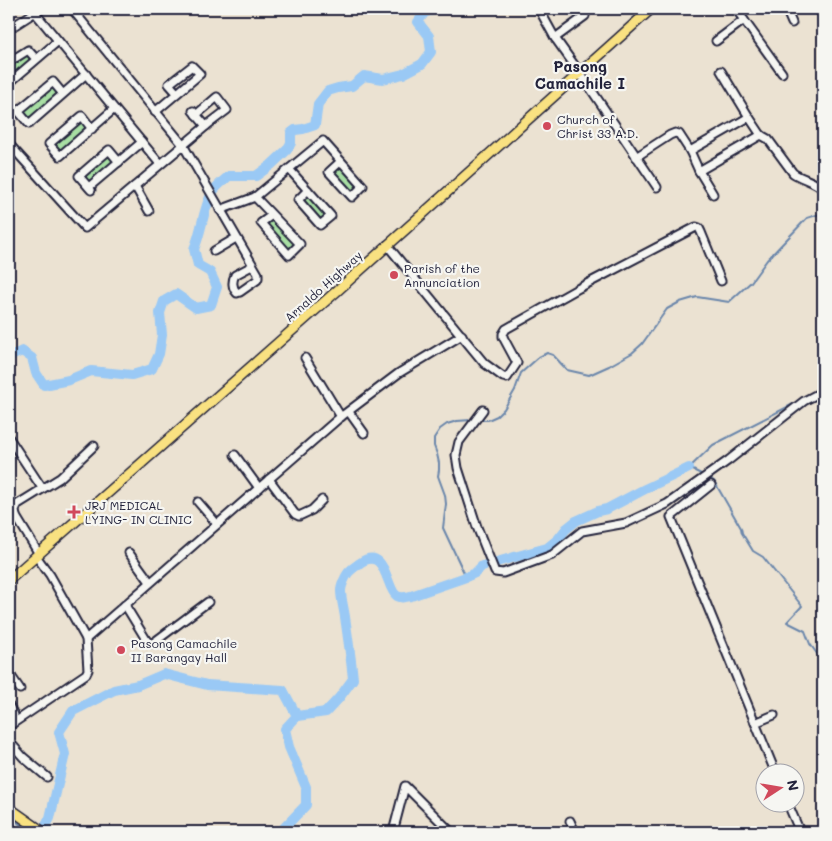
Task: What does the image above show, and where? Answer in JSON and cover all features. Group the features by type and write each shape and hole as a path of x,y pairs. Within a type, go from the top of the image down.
{"main road":[{"name":"Arnaldo Highway","path":"9,580 387,246 651,9"},
{"path":"9,808 43,832"}],"street":[{"path":"72,9 183,145 252,266"},
{"path":"539,9 555,38 658,187"},
{"path":"736,9 782,73"},
{"path":"786,9 792,23"},
{"path":"9,29 36,10 58,41 160,164"},
{"path":"555,38 585,16"},
{"path":"716,40 744,20"},
{"path":"9,83 58,41"},
{"path":"9,62 28,50 36,59"},
{"path":"721,72 761,135 768,139 793,173 818,184 823,189"},
{"path":"63,94 53,82 18,111 28,124 63,94 86,74"},
{"path":"155,112 177,93"},
{"path":"9,144 85,228 227,110 217,97 194,113 206,126"},
{"path":"92,128 82,116 50,144 60,156 114,109"},
{"path":"690,151 749,118"},
{"path":"636,157 675,133 678,134 682,137 713,194"},
{"path":"699,171 761,135"},
{"path":"220,210 255,197 323,141 341,161 363,186 352,197 329,172 341,161"},
{"path":"119,162 109,150 78,176 90,188 142,142"},
{"path":"289,169 308,190 331,216 320,225 298,200 308,190"},
{"path":"135,186 149,211"},
{"path":"255,197 300,244 289,255 260,223 272,215"},
{"path":"387,246 484,363 507,378 517,363 503,336 506,329 579,288 696,227 701,232 721,281"},
{"path":"214,251 236,238"},
{"path":"86,639 341,417 399,373 462,335"},
{"path":"305,358 341,417"},
{"path":"483,410 459,442 456,455 460,476 485,549 495,572 503,573 552,555 582,531 626,523 667,504 729,460 804,401 823,392"},
{"path":"349,412 364,433"},
{"path":"9,438 42,488"},
{"path":"9,726 86,674 88,665 86,639 16,518 14,509 18,504 60,478 94,446"},
{"path":"235,455 259,488"},
{"path":"269,479 299,516 312,510 322,500"},
{"path":"711,485 671,517 772,764"},
{"path":"198,502 217,524"},
{"path":"129,553 150,582"},
{"path":"125,604 147,641 153,643 208,602"},
{"path":"9,673 20,689"},
{"path":"9,706 14,715 9,720"},
{"path":"755,723 774,715"},
{"path":"9,741 23,757 47,777"},
{"path":"393,832 405,786 451,832"},
{"path":"792,814 800,832"},
{"path":"570,821 575,832"}],"green space":[{"path":"25,55 29,58 28,64 9,80 9,64"},
{"path":"51,87 56,90 57,95 32,117 27,117 24,114 24,110"},
{"path":"80,122 85,124 86,130 62,150 58,149 56,142"},
{"path":"110,155 114,163 92,182 88,183 84,179 84,175"},
{"path":"338,166 342,166 358,185 354,191 351,191 335,174 334,170"},
{"path":"307,194 326,212 326,216 321,220 303,203 303,197"},
{"path":"272,219 295,243 291,249 287,249 266,224"}],"waterway":[{"path":"9,357 22,351 32,358 36,373 44,385 69,380 91,371 132,375 152,369 159,354 162,335 160,313 164,301 176,294 196,308 211,305 217,287 210,272 198,265 194,249 212,193 229,176 256,176 271,165 287,150 291,143 291,133 295,130 315,125 318,104 328,91 352,86 364,76 383,79 403,74 422,64 431,52 429,36 418,22 425,12 439,9"},
{"path":"479,420 488,420 497,416 504,409 515,390 521,373 539,357 547,353 553,355 567,370 589,375 632,353 642,344 667,309 680,302 697,297 729,302 751,282 767,260 807,218 823,213"},
{"path":"703,475 689,468 713,445 799,401"},
{"path":"466,577 443,528 446,504 445,495 438,476 439,463 434,446 434,438 440,429 447,424 471,420"},
{"path":"280,832 306,805 306,787 289,747 285,729 297,716 326,712 353,679 341,597 344,579 351,570 360,563 369,559 375,559 380,563 396,595 401,597 411,596 466,577 475,573 482,566 547,548 576,521 607,509 689,468"},
{"path":"707,477 714,481 753,551 763,557 802,606 787,622 805,631 810,644 823,662"},
{"path":"44,829 50,818 65,754 59,732 73,711 114,690 138,685 164,674 207,685 283,690 297,716"},
{"path":"9,816 30,832"}],"place":[{"name":"Church of Christ 33 A.D.","path":"547,126"},
{"name":"Parish of the Annunciation","path":"394,275"},
{"name":"JRJ MEDICAL LYING- IN CLINIC","path":"74,512"},
{"name":"Pasong Camachile II Barangay Hall","path":"121,650"}],"district":[{"name":"Pasong Camachile I","path":"580,74"}]}
